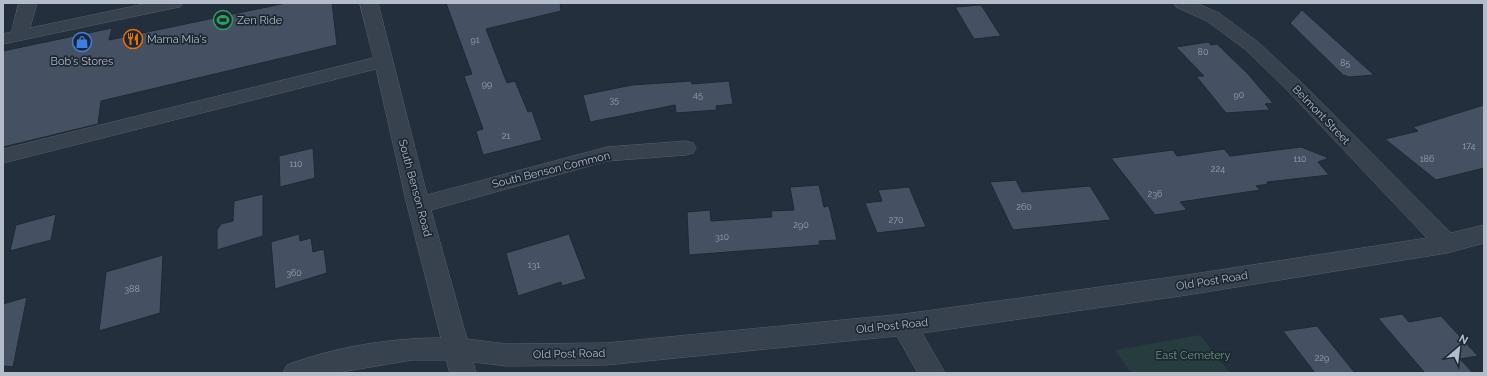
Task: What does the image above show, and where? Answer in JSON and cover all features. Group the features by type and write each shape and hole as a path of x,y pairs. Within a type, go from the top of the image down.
{"street":[{"path":"11,37 28,3"},
{"path":"11,37 174,3"},
{"name":"South Benson Road","path":"369,3 382,62 418,205 460,361"},
{"name":"Belmont Street","path":"1182,3 1213,17 1252,46 1295,87 1447,244"},
{"path":"3,156 382,62"},
{"name":"South Benson Common","path":"418,205 607,154 686,148"},
{"name":"Old Post Road","path":"296,373 332,362 412,349 460,361 507,355 606,354 904,325 1188,285 1447,244 1484,234"},
{"path":"904,325 932,373"}],"green space":[{"name":"East Cemetery","path":"1200,335 1230,373 1131,373 1115,350"}],"building":[{"path":"286,3 332,3 337,45 101,101 98,124 3,147 3,51 112,28 109,40"},
{"path":"446,3 560,3 561,11 486,29 507,83 515,81 528,112 532,111 542,140 483,155 476,131 483,129 464,76 472,74"},
{"path":"981,5 1001,36 974,39 955,7"},
{"path":"1302,10 1374,75 1349,77 1343,75 1290,23"},
{"path":"1208,42 1211,45 1217,44 1247,73 1273,103 1265,104 1270,110 1226,113 1196,76 1204,76 1176,47"},
{"path":"691,81 692,84 729,81 733,104 716,106 717,110 676,113 675,105 590,122 583,95 632,85"},
{"path":"1484,105 1484,168 1436,180 1385,139 1418,131 1413,127"},
{"path":"1301,147 1329,158 1318,162 1329,175 1267,182 1268,184 1256,186 1260,190 1180,202 1187,210 1155,215 1111,158 1173,150 1177,156 1224,149 1230,156"},
{"path":"313,148 315,178 280,187 279,156"},
{"path":"1016,180 1022,192 1090,186 1111,220 1013,230 990,182"},
{"path":"819,185 824,207 829,206 837,240 819,241 820,245 689,255 687,212 710,210 711,221 772,217 771,211 794,210 790,187"},
{"path":"909,187 926,227 877,233 865,203 882,201 878,190"},
{"path":"263,194 263,236 217,250 217,230 221,224 233,221 234,201"},
{"path":"56,214 51,240 10,251 16,225"},
{"path":"299,234 300,241 311,238 313,252 324,249 327,273 275,289 271,242"},
{"path":"569,234 586,279 562,286 561,282 518,296 506,253"},
{"path":"163,255 160,313 99,331 106,272"},
{"path":"27,297 13,367 3,366 3,304"},
{"path":"1402,314 1409,322 1441,316 1478,356 1460,359 1473,373 1425,373 1378,318"},
{"path":"1317,326 1355,373 1315,373 1283,331"}],"place":[{"name":"Zen Ride","path":"223,20"},
{"name":"Mama Mia's","path":"133,39"},
{"name":"Bob's Stores","path":"82,42"}]}
